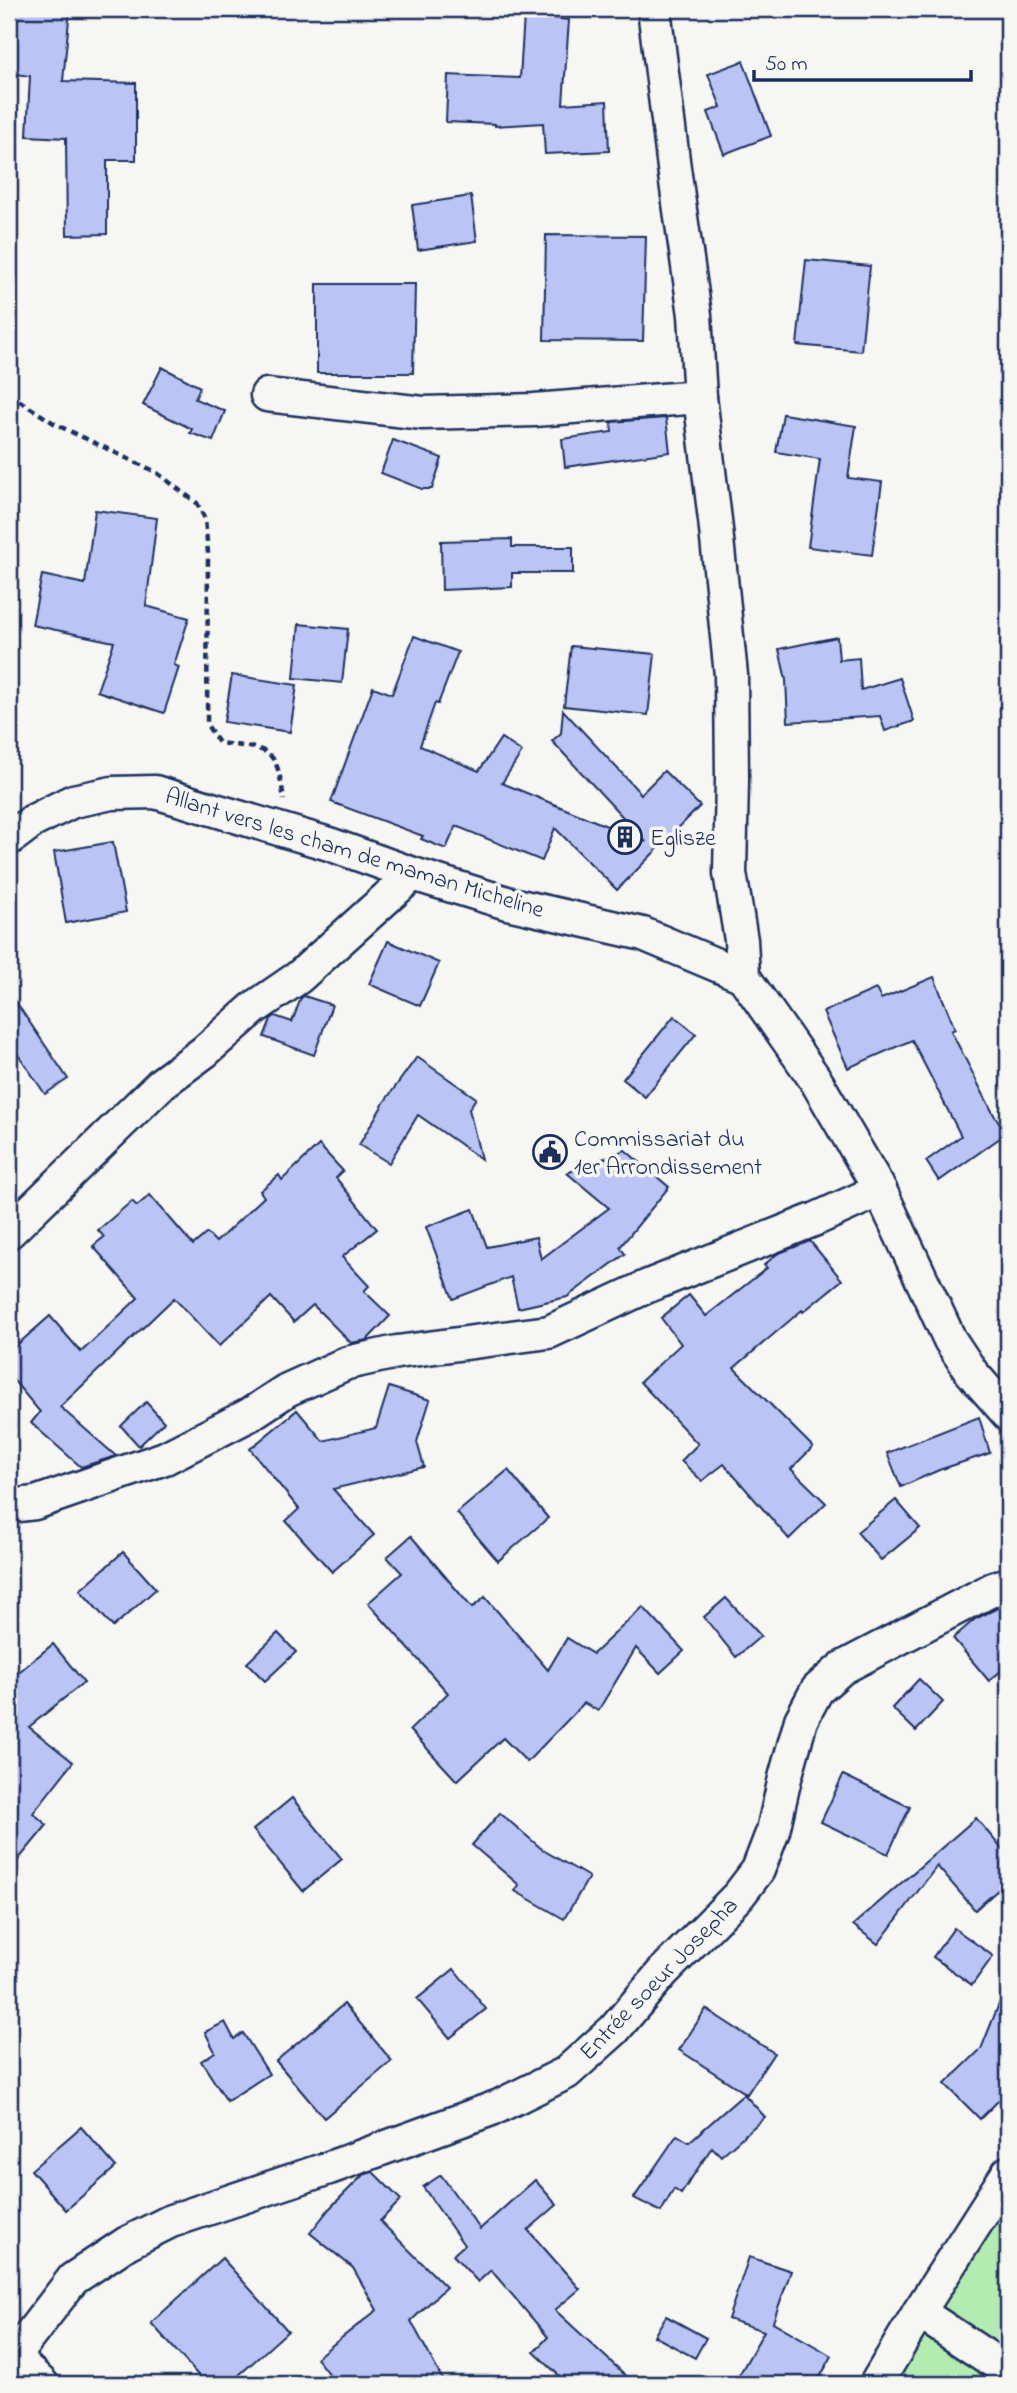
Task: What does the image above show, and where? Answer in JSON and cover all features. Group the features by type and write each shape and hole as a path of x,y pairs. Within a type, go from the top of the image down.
{"street":[{"path":"654,9 695,315 700,397 730,675 730,873 741,940 743,976 815,1079 880,1190 950,1340 972,1373 1008,1414"},
{"path":"267,395 423,413 534,410 700,397"},
{"name":"Allant vers les cham de maman Micheline","path":"9,839 33,821 73,801 113,793 155,792 329,844 507,903 643,934 743,976"},
{"path":"9,1232 162,1083 204,1052 254,1008 299,977 413,874"},
{"path":"9,1506 35,1503 165,1458 249,1415 287,1390 347,1363 397,1352 548,1332 648,1286 817,1219 880,1190"},
{"name":"Entrée soeur Josepha","path":"11,2355 73,2279 127,2243 171,2221 329,2168 497,2107 566,2073 614,2030 663,1972 739,1895 758,1870 773,1832 801,1720 817,1690 842,1668 981,1595 1008,1584"},
{"path":"876,2384 1008,2174"},
{"path":"919,2312 1008,2371"},
{"path":"11,2355 42,2384"}],"path":[{"path":"9,394 57,425 156,472 197,503 205,519 208,553 206,726 219,743 259,748 273,756 280,773 288,832"}],"green space":[{"path":"1008,2180 1008,2384 882,2384"}],"building":[{"path":"9,9 70,9 63,81 136,83 136,160 107,160 107,234 67,235 66,138 27,136 30,76 9,73"},
{"path":"524,15 569,20 563,104 607,101 609,151 545,154 543,123 495,126 446,122 448,75 520,78"},
{"path":"743,61 771,136 724,154 708,112 721,107 708,74"},
{"path":"471,196 477,241 418,250 412,205"},
{"path":"546,235 646,236 643,341 544,340"},
{"path":"806,260 870,266 861,351 797,345"},
{"path":"317,284 415,284 413,373 317,373"},
{"path":"162,367 200,387 195,399 225,411 213,441 190,433 192,429 143,405"},
{"path":"783,414 856,426 848,478 882,482 872,555 808,547 820,459 776,452"},
{"path":"666,418 670,452 565,467 562,439 612,432 611,422"},
{"path":"393,440 442,458 432,489 422,489 381,473"},
{"path":"95,510 157,518 146,606 189,618 174,665 179,667 164,713 97,691 114,642 32,625 42,575 85,584"},
{"path":"512,539 512,547 573,547 573,573 512,573 512,587 442,590 441,541"},
{"path":"299,624 348,629 342,683 294,678"},
{"path":"414,636 458,652 438,704 435,703 420,746 479,771 501,738 522,752 502,783 646,842 552,741 561,733 563,710 641,794 664,771 700,806 617,890 555,828 542,861 456,826 446,849 421,839 423,836 331,802 373,687 392,694"},
{"path":"837,637 839,660 859,658 861,690 900,678 914,721 885,731 880,716 788,722 786,680 779,649"},
{"path":"571,646 655,654 648,715 564,706"},
{"path":"232,675 297,685 290,732 224,722"},
{"path":"113,842 126,912 66,923 54,852"},
{"path":"388,941 439,963 420,1006 369,984"},
{"path":"934,977 955,1029 951,1031 994,1115 1007,1133 939,1181 926,1161 961,1136 912,1040 848,1068 823,1012 876,989 881,999"},
{"path":"9,992 68,1079 45,1094 9,1041"},
{"path":"304,996 332,1005 314,1055 264,1037 271,1019 275,1016 292,1022"},
{"path":"674,1016 696,1034 645,1097 623,1079"},
{"path":"417,1057 476,1098 469,1109 481,1159 418,1115 389,1163 359,1145 385,1101"},
{"path":"319,1145 343,1171 336,1178 377,1229 342,1257 369,1286 364,1291 390,1316 367,1340 351,1343 313,1305 294,1322 271,1297 219,1346 174,1298 60,1407 116,1456 81,1467 31,1423 40,1412 9,1375 9,1352 50,1316 81,1352 138,1298 93,1246 104,1237 98,1230 132,1201 137,1206 150,1195 193,1245 207,1233 216,1242 264,1197 260,1191 279,1175 282,1180"},
{"path":"625,1150 669,1187 620,1247 625,1254 567,1297 518,1308 511,1277 453,1299 426,1227 473,1209 487,1247 536,1237 541,1259 609,1208 567,1173"},
{"path":"810,1241 842,1280 734,1368 813,1447 791,1469 826,1503 789,1539 724,1464 702,1481 681,1461 698,1444 640,1382 681,1344 661,1318 689,1295 706,1316 767,1268 764,1265 777,1254"},
{"path":"389,1387 430,1400 417,1442 424,1467 333,1489 374,1535 332,1572 286,1521 299,1509 250,1449 297,1410 323,1441 376,1428"},
{"path":"146,1402 164,1422 139,1446 121,1426"},
{"path":"979,1417 990,1453 939,1470 901,1487 887,1453"},
{"path":"508,1470 548,1518 498,1561 457,1513"},
{"path":"896,1500 920,1528 881,1560 857,1532"},
{"path":"411,1536 472,1608 485,1597 548,1670 567,1638 593,1654 643,1607 684,1651 660,1673 636,1648 598,1711 584,1703 527,1762 503,1738 457,1781 410,1730 448,1693 368,1603 402,1573 387,1557"},
{"path":"123,1552 156,1589 113,1627 80,1590"},
{"path":"726,1598 761,1636 736,1657 704,1617"},
{"path":"1008,1603 1008,1665 989,1681 953,1638 975,1619"},
{"path":"278,1633 296,1652 265,1681 247,1663"},
{"path":"53,1644 84,1682 29,1727 73,1762 33,1813 47,1825 9,1871 9,1680"},
{"path":"919,1679 943,1702 916,1731 892,1708"},
{"path":"843,1775 910,1807 888,1854 821,1822"},
{"path":"292,1798 342,1859 303,1891 253,1830"},
{"path":"500,1813 543,1850 589,1877 564,1919 515,1891 519,1885 472,1845"},
{"path":"976,1818 1008,1856 1008,1881 975,1910 937,1866 878,1944 853,1925"},
{"path":"954,1928 993,1956 972,1985 933,1957"},
{"path":"454,1969 486,2009 450,2038 417,1999"},
{"path":"1007,1984 1008,2091 980,2119 945,2084 981,2049"},
{"path":"344,2004 392,2061 324,2118 276,2061"},
{"path":"706,2009 774,2053 747,2094 679,2050"},
{"path":"225,2022 234,2039 243,2033 269,2074 227,2101 201,2061 215,2052 205,2032"},
{"path":"744,2094 765,2117 721,2156 712,2147 681,2194 674,2189 661,2212 634,2198 677,2135 689,2142"},
{"path":"81,2127 116,2167 66,2210 31,2170"},
{"path":"373,2172 401,2200 380,2221 446,2287 411,2321 445,2384 336,2384 316,2358 377,2310 353,2268 310,2233 329,2209 363,2175"},
{"path":"441,2175 480,2229 535,2180 557,2205 528,2230 580,2289 555,2310 635,2384 568,2384 534,2352 548,2337 491,2270 478,2282 453,2255 464,2245 423,2187"},
{"path":"749,2257 791,2271 773,2322 832,2356 816,2384 734,2384 764,2331 728,2319"},
{"path":"222,2258 288,2331 229,2384 206,2384 151,2323"},
{"path":"666,2316 706,2338 695,2358 654,2336"}],"place":[{"name":"Eglisze","path":"625,837"},
{"name":"Commissariat du 1er Arrondissement","path":"550,1152"}]}
